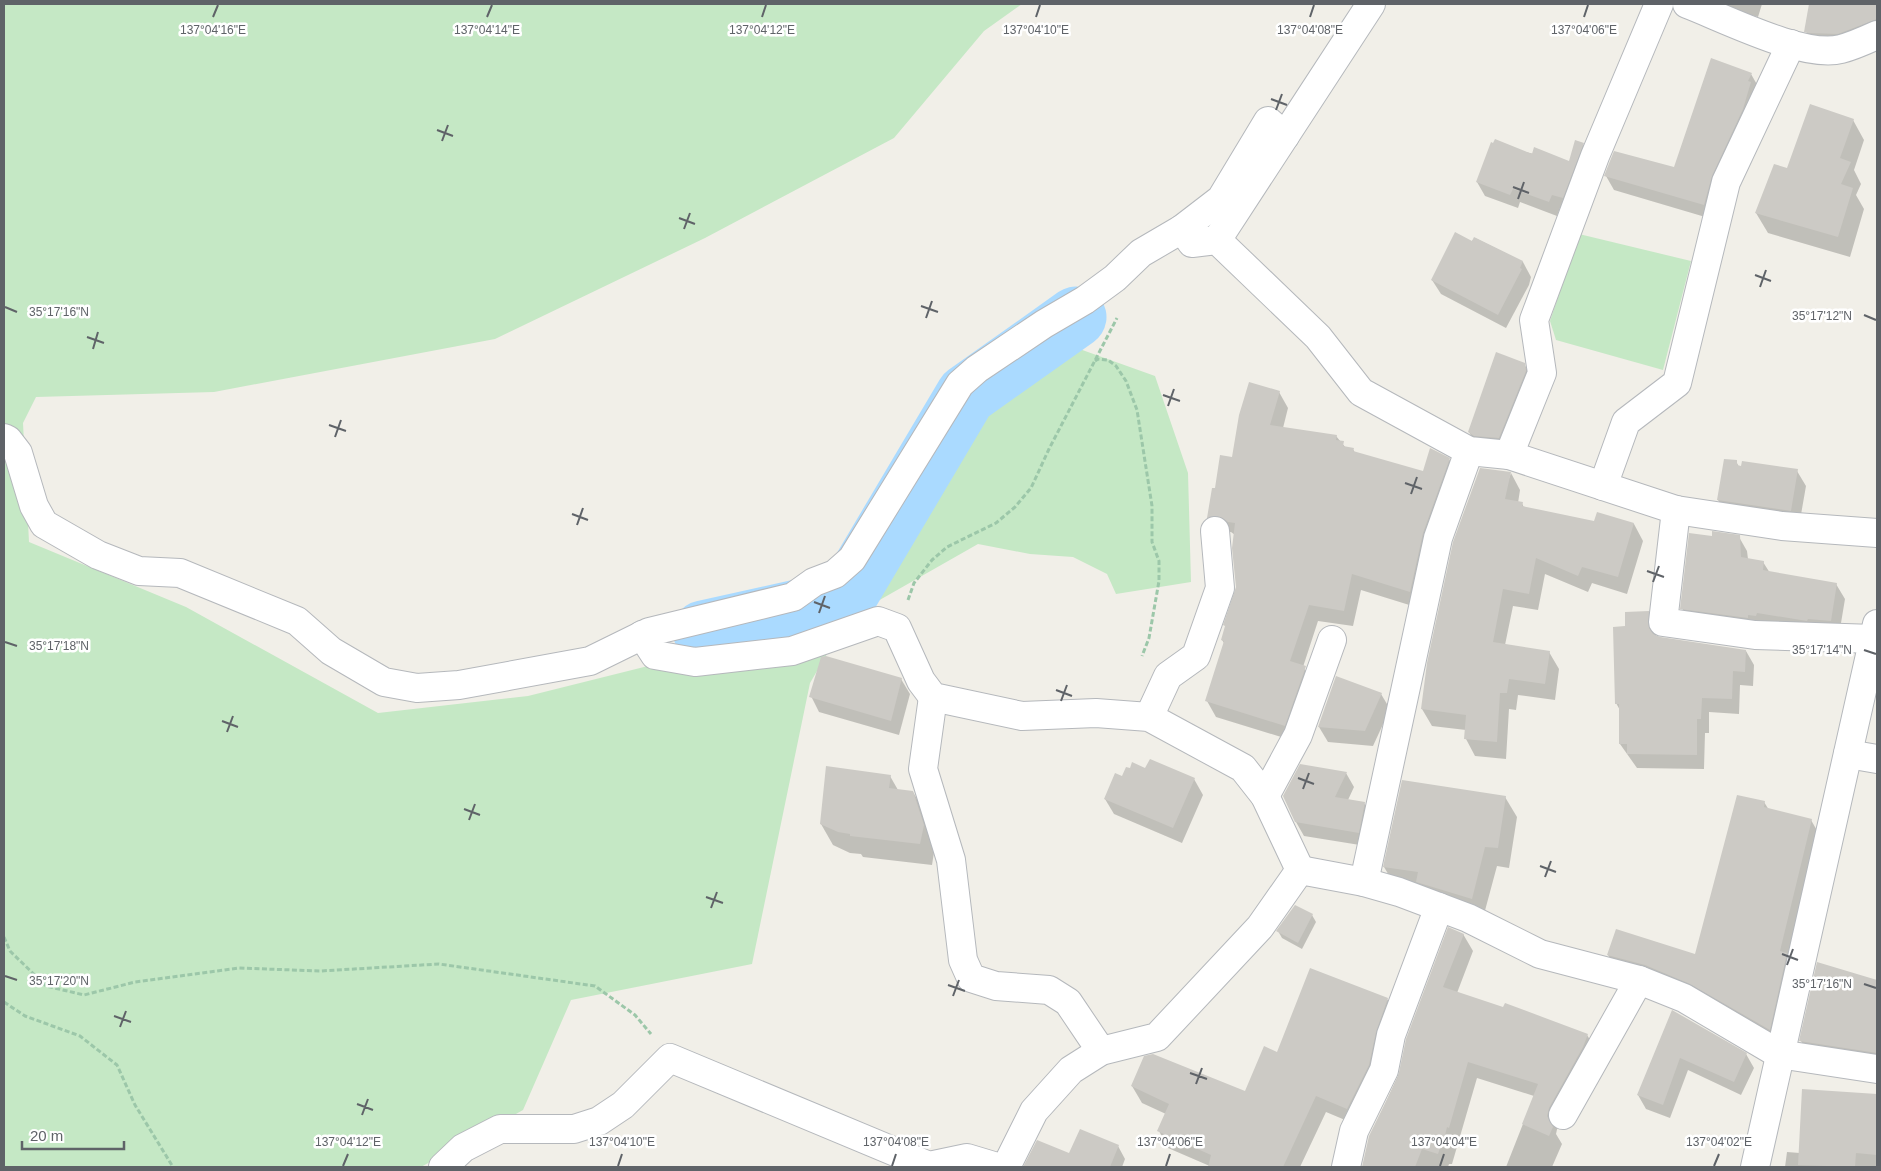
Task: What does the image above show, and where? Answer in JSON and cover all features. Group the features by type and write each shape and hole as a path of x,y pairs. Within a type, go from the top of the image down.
{"street":[{"path":"1182,229 1192,243 1217,240 1371,4"},
{"path":"1509,455 1542,373 1534,320 1596,156 1659,4"},
{"path":"1687,4 1790,44 1817,51 1840,50 1877,35"},
{"path":"1603,486 1626,422 1677,383 1726,182 1790,44"},
{"path":"4,438 8,440 18,453 34,506 44,524 98,555 139,571 180,573 297,621 331,651 384,682 417,688 459,685 590,661 642,635 793,597 814,582 835,574 852,559 960,384 977,369 1044,324 1085,300 1115,278 1140,253 1182,229 1221,199 1268,122 1285,136"},
{"path":"1217,240 1318,336 1361,392 1469,451 1509,455 1676,510 1782,526 1877,533"},
{"path":"1364,882 1438,538 1469,451"},
{"path":"1676,510 1663,622 1755,635 1876,631 1755,1167"},
{"path":"1149,717 1168,676 1196,656 1220,588 1215,531"},
{"path":"642,635 655,656 695,662 792,651 878,621 897,628 921,680 933,696 1022,716 1096,713 1149,717 1243,768 1265,796 1300,870"},
{"path":"1265,796 1298,735 1332,640"},
{"path":"933,696 923,769 951,860 963,960 971,978 996,986 1049,990 1068,1002 1101,1051"},
{"path":"1848,754 1877,759"},
{"path":"1300,870 1364,882 1400,892 1468,918 1540,954 1639,980 1684,998 1779,1054 1877,1069"},
{"path":"1006,1167 1034,1110 1071,1070 1101,1051 1157,1037 1260,927 1300,870"},
{"path":"1346,1167 1354,1131 1384,1070 1391,1035 1439,907"},
{"path":"1563,1115 1639,980"},
{"path":"443,1167 463,1148 500,1129 574,1129 599,1121 622,1105 670,1058 929,1166 967,1158 997,1167"}],"path":[{"path":"897,628 914,583 932,560 947,547 996,522 1015,507 1031,488 1048,449 1119,315"},
{"path":"1095,361 1098,358 1108,360 1116,366 1126,381 1137,410 1152,506 1152,542 1159,561 1159,581 1149,638 1139,664"},
{"path":"4,937 10,951 46,986 84,995 135,982 239,968 320,971 439,964 596,986 635,1015 670,1058"},
{"path":"4,1002 26,1016 80,1036 116,1065 135,1105 173,1167"}],"green space":[{"path":"4,4 1022,4 984,31 894,138 705,238 495,339 214,392 36,397 23,423 29,542 186,607 378,713 528,696 724,647 871,568 1032,332 1155,376 1188,473 1191,582 1116,594 1107,574 1073,557 1030,554 978,544 848,618 810,683 752,964 571,1000 523,1110 421,1167 4,1167"},
{"path":"1579,234 1691,261 1663,370 1556,340 1550,321"}],"building":[{"path":"1809,4 1877,4 1877,19 1838,34 1808,33 1804,32"},
{"path":"1711,58 1752,73 1748,81 1751,82 1743,109 1712,176 1704,205 1604,176 1614,151 1674,167"},
{"path":"1810,104 1854,119 1840,158 1851,162 1841,184 1853,188 1838,237 1755,213 1774,164 1787,168"},
{"path":"1495,139 1532,154 1534,147 1569,161 1575,140 1584,143 1563,198 1552,195 1549,202 1513,189 1510,195 1476,182 1491,142 1493,143"},
{"path":"1455,232 1472,241 1474,237 1523,261 1520,268 1522,269 1498,315 1431,280"},
{"path":"1496,352 1525,363 1526,371 1499,438 1474,436 1468,432"},
{"path":"1249,382 1280,391 1270,425 1337,435 1336,440 1344,441 1343,446 1354,448 1353,451 1423,471 1430,448 1450,458 1423,533 1410,592 1352,574 1344,611 1309,605 1290,661 1306,666 1285,726 1205,701 1224,641 1221,640 1225,626 1223,625 1236,587 1232,548 1235,523 1228,522 1221,517 1207,518 1212,488 1215,488 1220,455 1232,457 1239,415"},
{"path":"1724,459 1737,460 1737,465 1741,466 1742,461 1798,469 1791,511 1717,500"},
{"path":"1480,468 1511,472 1505,499 1523,502 1522,506 1594,521 1597,512 1634,523 1618,577 1582,567 1578,576 1536,558 1529,594 1503,589 1493,642 1550,651 1545,684 1509,679 1507,693 1500,693 1497,742 1464,739 1466,715 1421,709 1427,663 1453,542"},
{"path":"1712,531 1740,535 1741,557 1764,561 1763,570 1837,583 1831,621 1808,619 1807,621 1757,613 1756,616 1748,615 1748,618 1680,609 1689,533 1712,536"},
{"path":"1649,611 1649,628 1653,634 1660,637 1746,650 1745,672 1733,671 1732,699 1702,698 1701,719 1697,719 1697,755 1627,754 1627,744 1619,744 1619,704 1615,704 1613,627 1625,626 1625,612"},
{"path":"826,656 902,678 891,721 809,697 821,657"},
{"path":"1336,676 1382,693 1365,731 1318,727"},
{"path":"1150,759 1195,778 1173,828 1104,799 1115,773 1122,776 1126,767 1130,768 1132,762 1145,768"},
{"path":"1300,764 1347,772 1335,797 1365,802 1359,833 1295,822 1283,796"},
{"path":"826,766 891,775 889,788 913,791 924,825 920,844 850,836 850,834 838,832 820,824"},
{"path":"1402,780 1506,796 1498,848 1485,847 1472,899 1416,882 1418,872 1383,867"},
{"path":"1737,795 1765,801 1764,807 1812,819 1780,951 1787,953 1770,1030 1690,984 1645,965 1607,955 1616,929 1695,954"},
{"path":"1295,905 1313,914 1298,943 1276,931"},
{"path":"1448,927 1464,934 1443,987 1503,1007 1505,1003 1588,1034 1583,1047 1549,1108 1547,1116 1553,1127 1549,1136 1522,1124 1538,1084 1468,1062 1449,1128 1447,1127 1442,1148 1440,1148 1438,1154 1422,1149 1415,1167 1362,1167 1369,1136 1398,1077 1406,1039"},
{"path":"1817,962 1877,980 1877,1053 1799,1041"},
{"path":"1310,968 1388,998 1376,1032 1369,1065 1347,1109 1316,1096 1283,1167 1208,1167 1211,1155 1157,1131 1169,1104 1131,1086 1144,1056 1153,1054 1245,1091 1264,1046 1277,1052"},
{"path":"1672,1010 1747,1053 1734,1082 1680,1058 1663,1105 1637,1095"},
{"path":"1802,1089 1877,1094 1877,1155 1856,1153 1855,1167 1798,1165"},
{"path":"1080,1129 1119,1145 1110,1167 1023,1167 1037,1140 1069,1153"}],"waterway":[{"path":"703,631 829,603 848,594 966,395 1076,317"}]}
